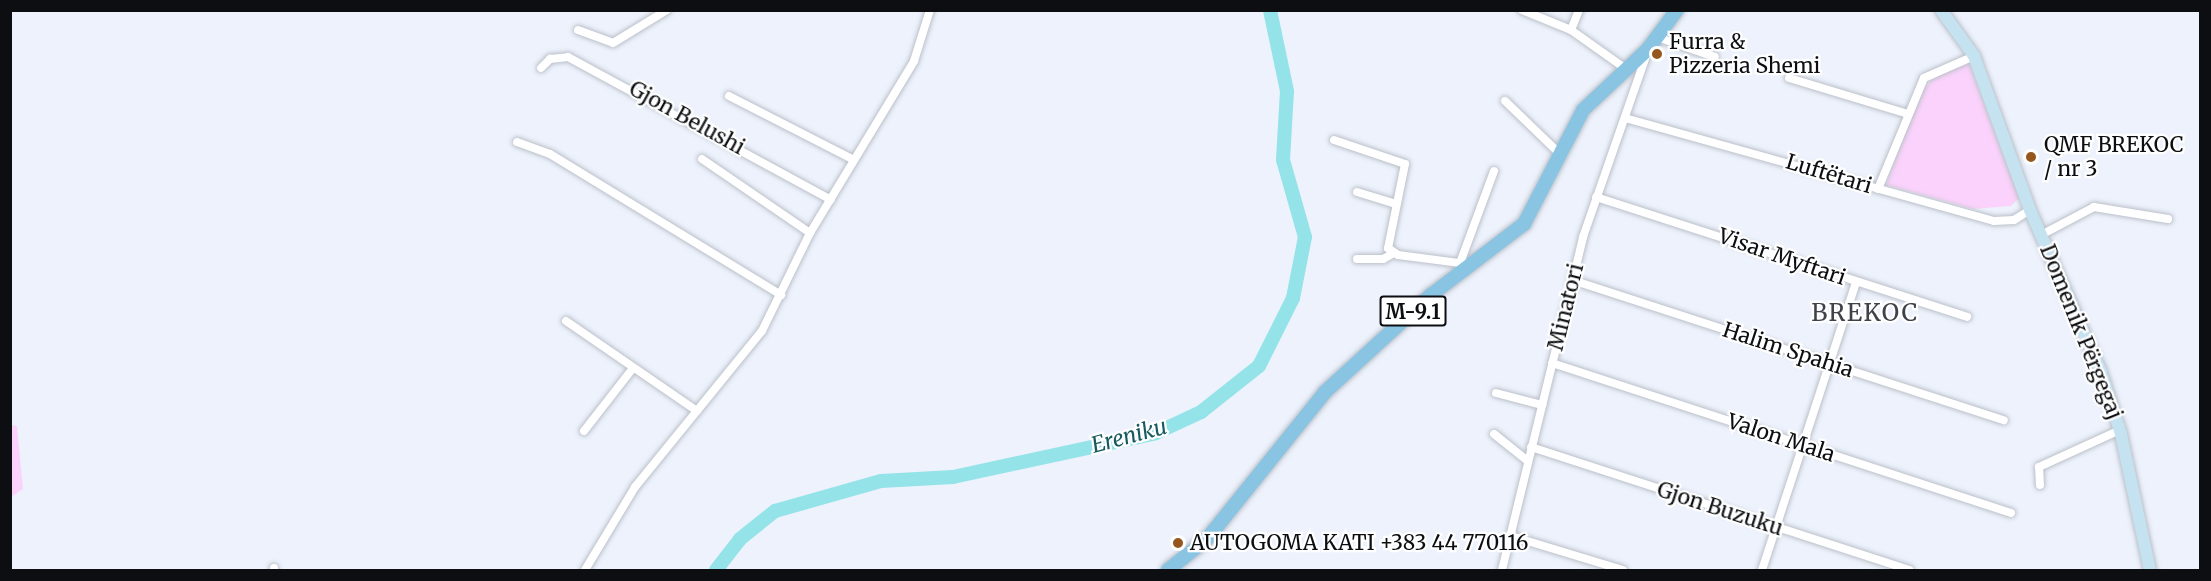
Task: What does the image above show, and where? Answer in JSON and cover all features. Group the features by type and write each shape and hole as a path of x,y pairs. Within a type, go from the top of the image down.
{"main road":[{"name":"M-9.1","path":"1168,570 1207,539 1325,392 1463,266 1524,224 1583,110 1648,49 1677,10"},
{"name":"Domenik Përgegaj","path":"1941,10 1974,56 2030,210 2120,430 2150,570"}],"street":[{"path":"578,30 613,43 667,10"},
{"path":"585,570 635,487 749,351 781,295 810,233 914,61 930,10"},
{"path":"1522,10 1571,30 1626,69"},
{"path":"1571,30 1579,10"},
{"path":"1657,36 1715,57"},
{"name":"Minatori","path":"1502,570 1572,280 1596,197 1648,49"},
{"path":"1878,189 1905,113 1929,72 1974,56"},
{"name":"Gjon Belushi","path":"541,68 550,59 568,57 831,200"},
{"path":"1789,78 1905,113"},
{"path":"729,96 854,160"},
{"path":"1505,101 1559,153"},
{"name":"Luftëtari","path":"1625,118 1994,221 2014,220 2030,210"},
{"path":"1334,140 1405,164 1393,203 1386,242 1394,253"},
{"path":"517,142 550,154 781,295"},
{"path":"702,159 810,233"},
{"path":"1357,258 1383,259 1394,253 1463,266 1494,171"},
{"path":"1357,192 1393,203"},
{"name":"Visar Myftari","path":"1596,197 1967,317"},
{"name":"Domenik Përgegaj","path":"2041,235 2094,207 2168,219"},
{"name":"Halim Spahia","path":"1572,280 2004,420"},
{"path":"1762,570 1856,282"},
{"path":"566,321 698,411"},
{"name":"Valon Mala","path":"1552,363 2011,513"},
{"path":"584,431 633,368"},
{"path":"1496,393 1542,405"},
{"name":"Domenik Përgegaj","path":"2040,485 2039,467 2120,430"},
{"path":"1494,434 1528,461"},
{"name":"Gjon Buzuku","path":"1531,447 1908,570"},
{"path":"1510,536 1623,570"}],"shaded area":[{"path":"1969,64 2019,198 2011,206 1973,209 1886,185 1921,91 1943,70"},
{"path":"11,425 17,426 23,489 11,497"}],"waterway":[{"name":"Ereniku","path":"716,570 740,539 775,511 881,481 953,477 1156,433 1201,412 1259,366 1293,298 1305,237 1283,160 1287,91 1270,10"}],"place":[{"name":"Furra & Pizzeria Shemi","path":"1657,54"},
{"name":"QMF BREKOC / nr 3","path":"2031,157"},
{"name":"AUTOGOMA KATI +383 44 770116","path":"1178,543"}],"district":[{"name":"BREKOC","path":"1865,313"}]}
